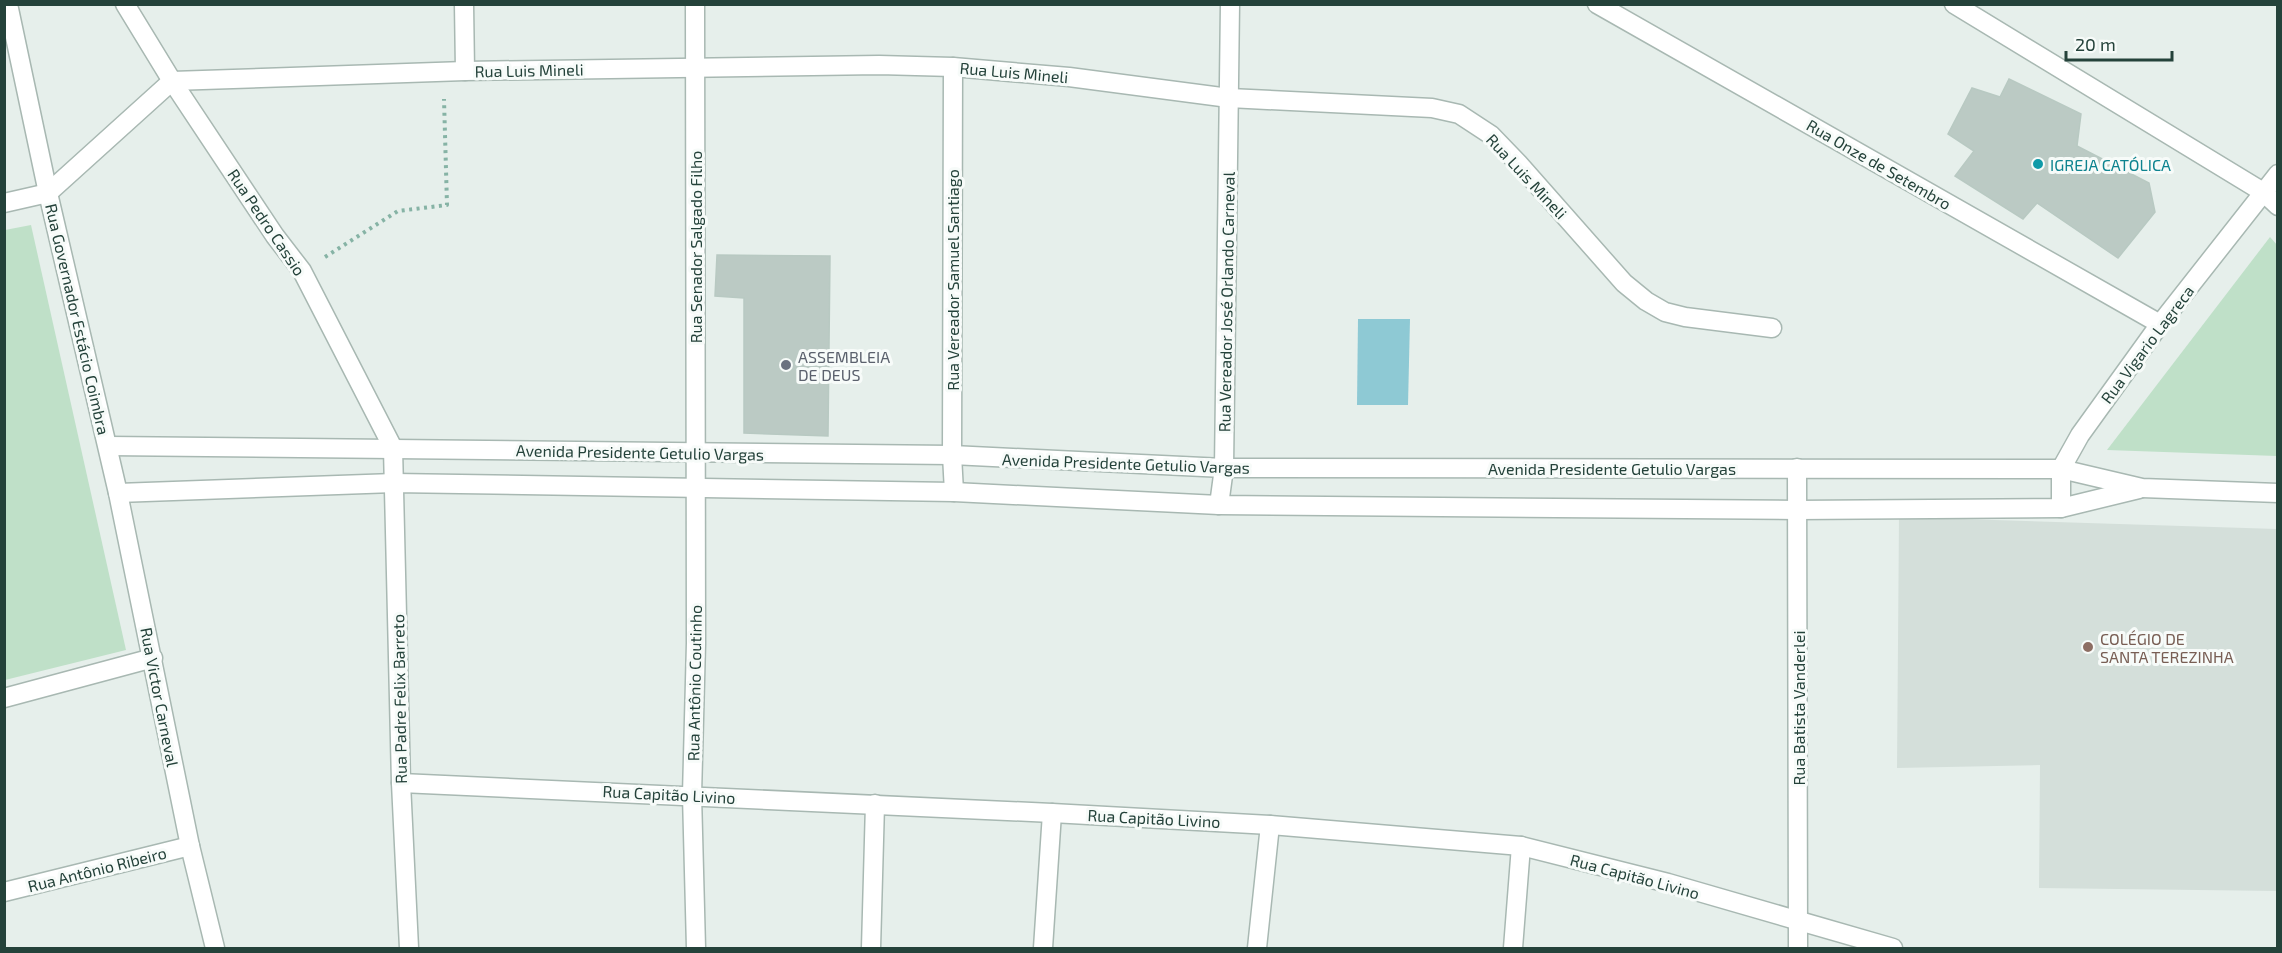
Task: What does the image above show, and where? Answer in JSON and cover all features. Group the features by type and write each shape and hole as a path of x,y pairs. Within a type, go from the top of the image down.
{"street":[{"name":"Rua Governador Estácio Coimbra","path":"8,4 48,193 108,446"},
{"name":"Rua Pedro Cassio","path":"125,4 172,81 275,236 302,271 393,448"},
{"path":"464,4 465,71"},
{"name":"Rua Senador Salgado Filho","path":"695,4 696,489"},
{"name":"Rua Vereador José Orlando Carneval","path":"1219,505 1224,468 1230,4"},
{"name":"Rua Onze de Setembro","path":"1597,4 2160,324"},
{"path":"1954,4 2263,192 2277,206"},
{"name":"Rua Luis Mineli","path":"172,81 465,71 694,67 953,67 1069,77 1229,98 1432,108 1459,114 1491,135 1624,283 1646,301 1665,312 1685,317 1772,328"},
{"name":"Rua Vereador Samuel Santiago","path":"953,67 952,455 954,492"},
{"path":"4,203 48,193 172,81"},
{"name":"Rua Vigario Lagreca","path":"2061,508 2061,469 2080,435 2160,324 2277,174"},
{"name":"Avenida Presidente Getulio Vargas","path":"108,446 952,455 1224,468 2061,469 2142,488 2277,493"},
{"name":"Rua Victor Carneval","path":"108,446 190,846 215,948"},
{"name":"Rua Padre Felix Barreto","path":"393,448 401,783 409,948"},
{"name":"Rua Batista Vanderlei","path":"1797,468 1800,922 1798,948"},
{"name":"Avenida Presidente Getulio Vargas","path":"118,493 394,483 954,492 1219,505 1796,510 2061,508 2142,488"},
{"name":"Rua Antônio Coutinho","path":"696,489 696,643 692,795 696,948"},
{"path":"4,698 153,658"},
{"name":"Rua Capitão Livino","path":"401,783 692,795 1270,825 1521,846 1668,883 1893,948"},
{"path":"871,948 875,804"},
{"path":"1043,948 1052,813"},
{"path":"1257,948 1270,825"},
{"name":"Rua Antônio Ribeiro","path":"4,892 190,846"},
{"path":"1513,948 1521,846"}],"path":[{"path":"302,271 398,211 447,205 443,72"}],"shaded area":[{"name":"COLÉGIO DE SANTA TEREZINHA","path":"1899,517 2277,529 2277,891 2039,888 2040,765 1897,768"}],"green space":[{"path":"31,225 126,650 5,680 5,230"},
{"path":"2270,237 2278,246 2277,456 2107,450"}],"water":[{"path":"1358,319 1410,319 1408,405 1357,405"}],"building":[{"name":"IGREJA CATÓLICA","path":"2009,79 2081,114 2077,146 2149,183 2155,212 2118,258 2037,203 2023,219 1955,176 1974,151 1948,134 1972,88 2000,97"},
{"name":"ASSEMBLEIA DE DEUS","path":"717,255 830,256 828,436 744,433 744,298 715,296"}],"place":[{"name":"IGREJA CATÓLICA","path":"2038,164"},
{"name":"ASSEMBLEIA DE DEUS","path":"786,365"},
{"name":"COLÉGIO DE SANTA TEREZINHA","path":"2088,647"}]}
